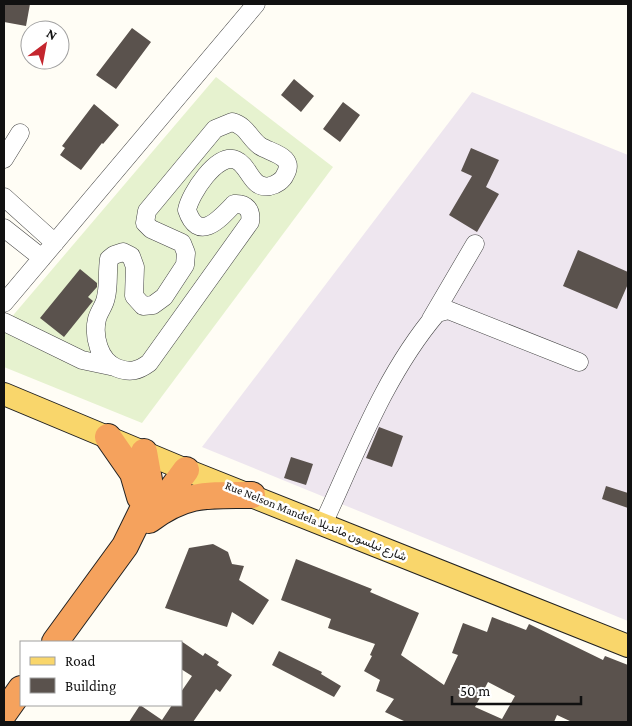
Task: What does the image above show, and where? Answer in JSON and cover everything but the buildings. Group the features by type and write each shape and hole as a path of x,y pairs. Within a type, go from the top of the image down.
{"highway":[{"path":"108,437 134,474 143,519"},
{"path":"56,641 125,546 138,535 149,491 144,452"},
{"path":"143,519 186,470"},
{"path":"143,519 178,501 192,497 252,496"},
{"path":"4,712 20,689"}],"main road":[{"name":"Rue Nelson Mandela شارع نيلسون مانديلا","path":"4,394 186,470 628,646"}],"street":[{"path":"4,303 256,4"},
{"path":"4,322 82,360 115,368 129,371 140,370 149,363 250,222 251,215 248,208 241,204 234,204 217,222 206,226 196,226 190,221 187,210 198,185 219,163 226,159 236,160 242,164 250,178 260,185 269,186 277,184 285,176 288,166 285,158 261,146 240,124 232,122 215,129 147,210 146,223 151,229 182,244 186,253 185,265 164,297 153,305 143,306 134,296 135,267 131,256 122,252 109,259 106,300 97,319 96,336 99,349 115,368"},
{"path":"4,159 20,133"},
{"path":"4,197 55,243"},
{"path":"4,228 42,258"},
{"path":"323,524 370,423 403,361 428,324 475,244"},
{"path":"428,324 437,313 448,310 579,362"}],"shaded area":[{"path":"472,92 628,155 628,621 202,447"}],"green space":[{"path":"216,77 333,167 142,423 4,367 4,326"}]}
